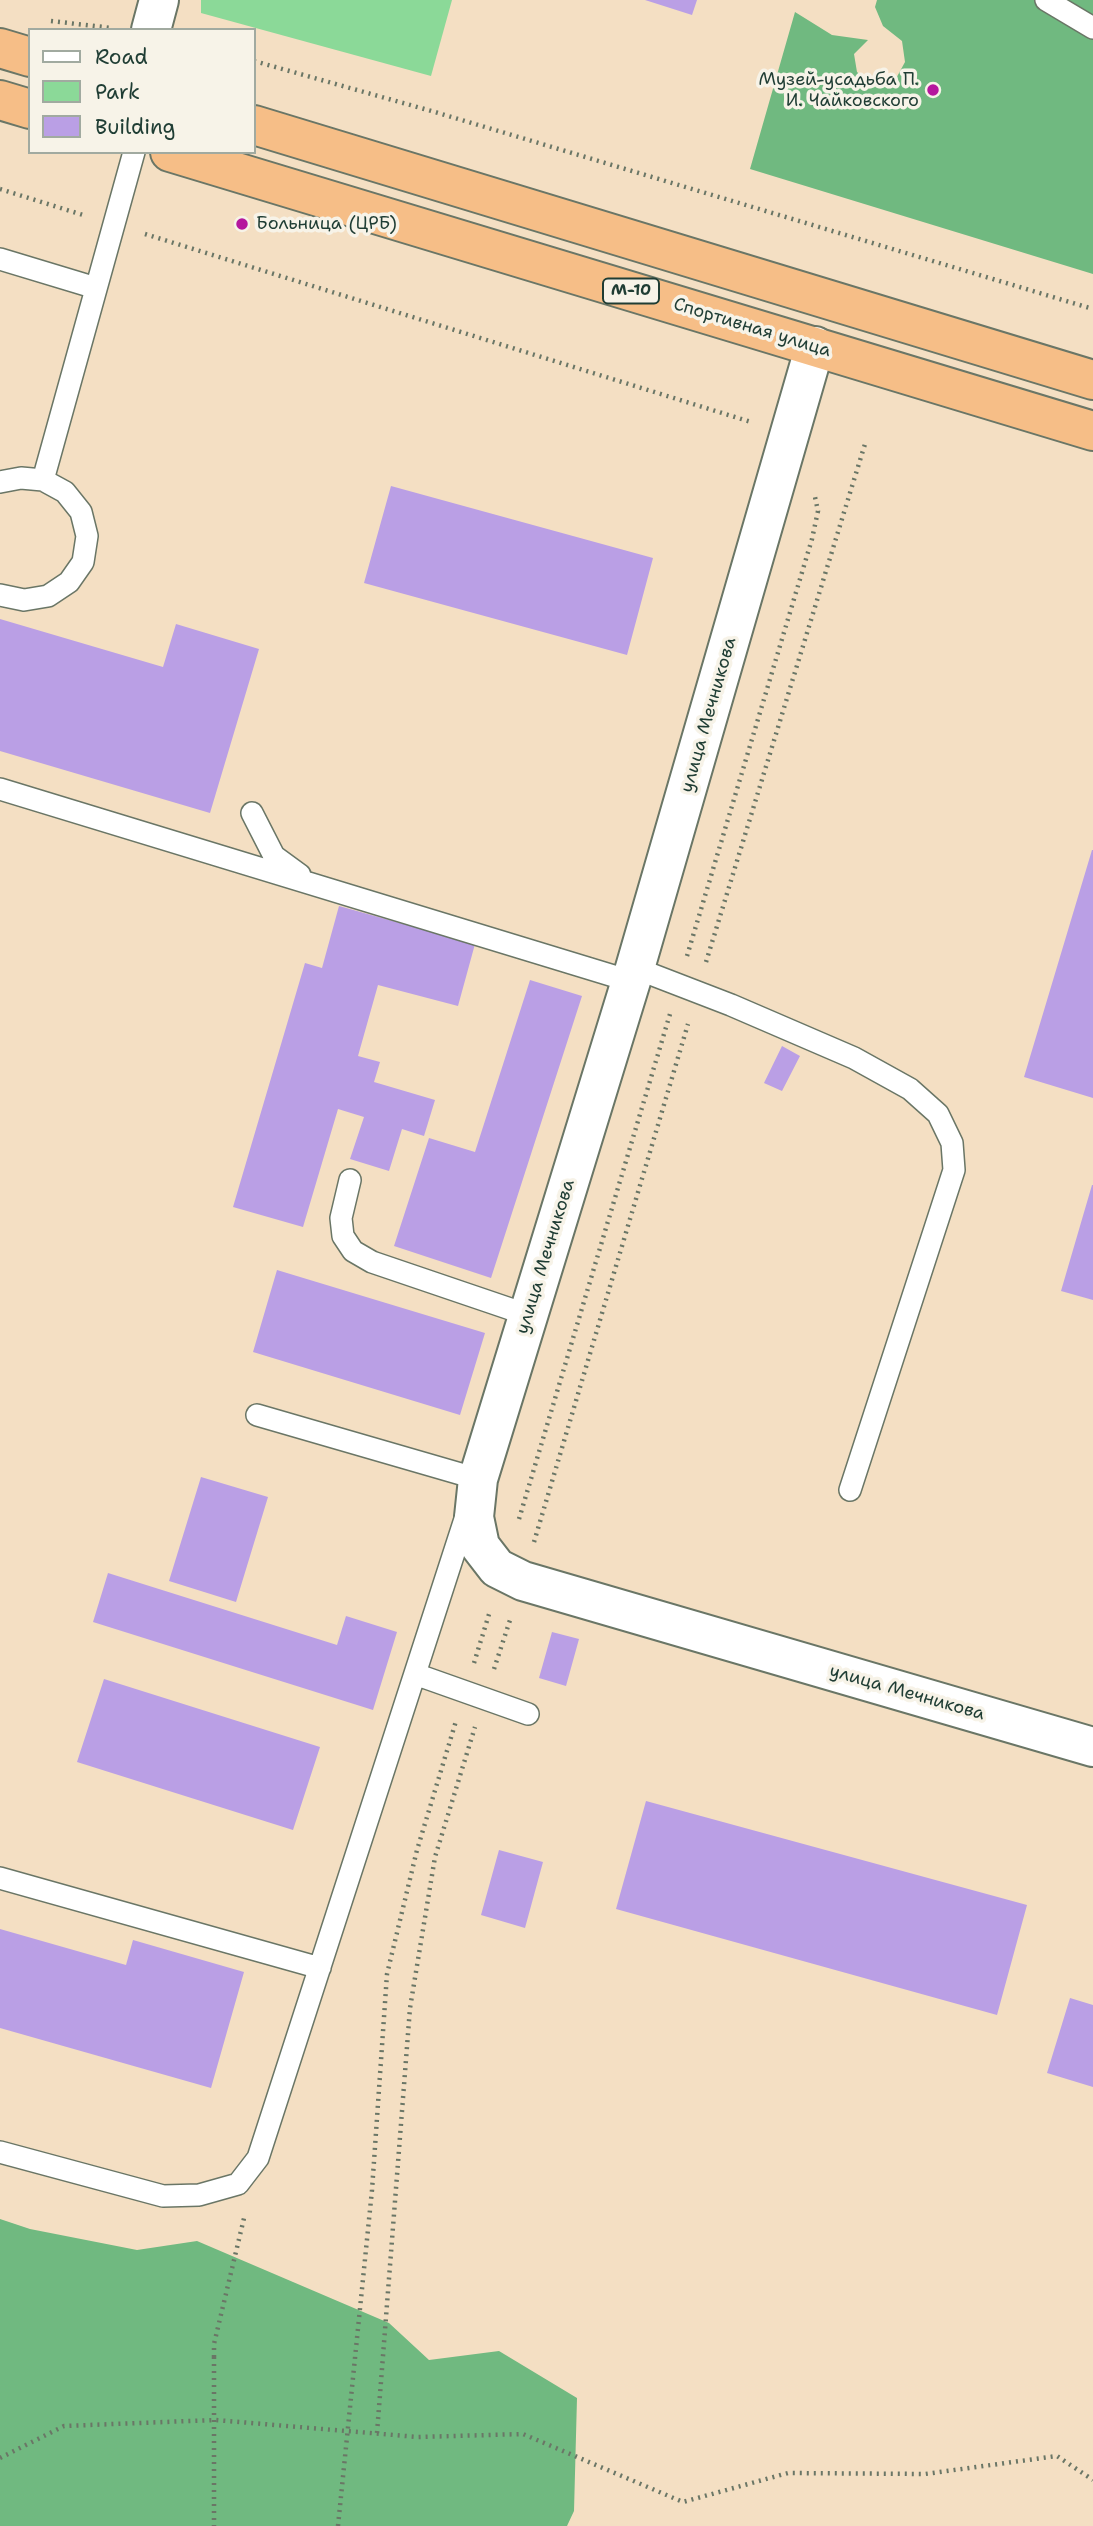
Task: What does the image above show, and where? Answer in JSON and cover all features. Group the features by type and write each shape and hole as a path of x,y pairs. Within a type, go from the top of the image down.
{"highway":[{"path":"0,48 28,56"},
{"path":"0,100 28,108"},
{"path":"256,126 1093,380"},
{"name":"Спортивная улица","path":"177,154 1093,431"}],"street":[{"path":"135,28 159,0"},
{"name":"улица Мечникова","path":"815,346 633,975 478,1479 474,1517 480,1546 497,1568 523,1581 1093,1747"}],"lane":[{"path":"1046,0 1093,28"},
{"path":"43,480 133,154"},
{"path":"0,259 96,288"},
{"path":"0,482 21,478 43,480 65,492 81,512 87,536 83,562 69,582 48,596 24,600 0,595"},
{"path":"0,789 313,884 633,975 688,988 854,1058 910,1088 938,1114 952,1143 954,1170 850,1490"},
{"path":"252,813 274,856 313,884"},
{"path":"350,1180 341,1218 343,1236 353,1251 372,1262 528,1315"},
{"path":"0,2152 163,2196 199,2195 238,2184 258,2158 478,1479 257,1415"},
{"path":"415,1674 528,1714"},
{"path":"0,1878 320,1968"}],"path":[{"path":"46,20 124,28"},
{"path":"256,62 474,123 1093,309"},
{"path":"0,189 766,427 787,446 810,478 818,510 688,988"},
{"path":"338,2526 372,2190 387,1974 417,1850 688,988 865,444"},
{"path":"214,2526 214,2344 258,2158"},
{"path":"0,2458 64,2426 215,2420 418,2437 523,2434 683,2501 788,2473 925,2474 1057,2456 1093,2480"}],"green space":[{"path":"201,0 452,0 431,76 201,13"},
{"name":"Музей-усадьба П. И. Чайковского","path":"877,0 1093,0 1093,274 750,169 795,12 832,35 868,40 854,54 857,72 873,85 893,84 905,62 902,41 883,26 875,7"},
{"path":"0,2219 30,2229 137,2250 197,2241 389,2323 429,2360 499,2351 577,2398 574,2511 567,2526 0,2526"}],"building":[{"path":"645,0 697,0 692,15"},
{"path":"391,486 653,558 627,655 364,583"},
{"path":"0,619 163,667 176,624 259,649 210,813 0,751"},
{"path":"1093,850 1093,1098 1024,1077"},
{"path":"339,906 475,944 458,1006 378,985 358,1056 380,1062 374,1082 435,1100 424,1136 402,1129 389,1171 350,1159 364,1117 338,1109 303,1227 233,1207 305,963 322,968"},
{"path":"530,980 582,996 491,1278 394,1246 429,1138 475,1152"},
{"path":"782,1046 800,1056 782,1091 764,1083"},
{"path":"1093,1185 1093,1300 1061,1291"},
{"path":"277,1270 485,1333 460,1415 253,1352"},
{"path":"201,1477 268,1497 236,1602 169,1581"},
{"path":"108,1573 337,1645 346,1616 397,1632 373,1710 93,1622"},
{"path":"552,1632 579,1639 566,1686 539,1678"},
{"path":"104,1679 320,1747 293,1830 77,1762"},
{"path":"646,1801 1027,1905 997,2015 616,1909"},
{"path":"499,1850 543,1862 525,1928 481,1915"},
{"path":"0,1929 126,1965 133,1940 244,1972 211,2088 0,2028"},
{"path":"1070,1998 1093,2005 1093,2087 1047,2073"}],"place":[{"name":"Музей-усадьба П. И. Чайковского","path":"933,90"},
{"name":"Больница (ЦРБ)","path":"242,224"}]}
